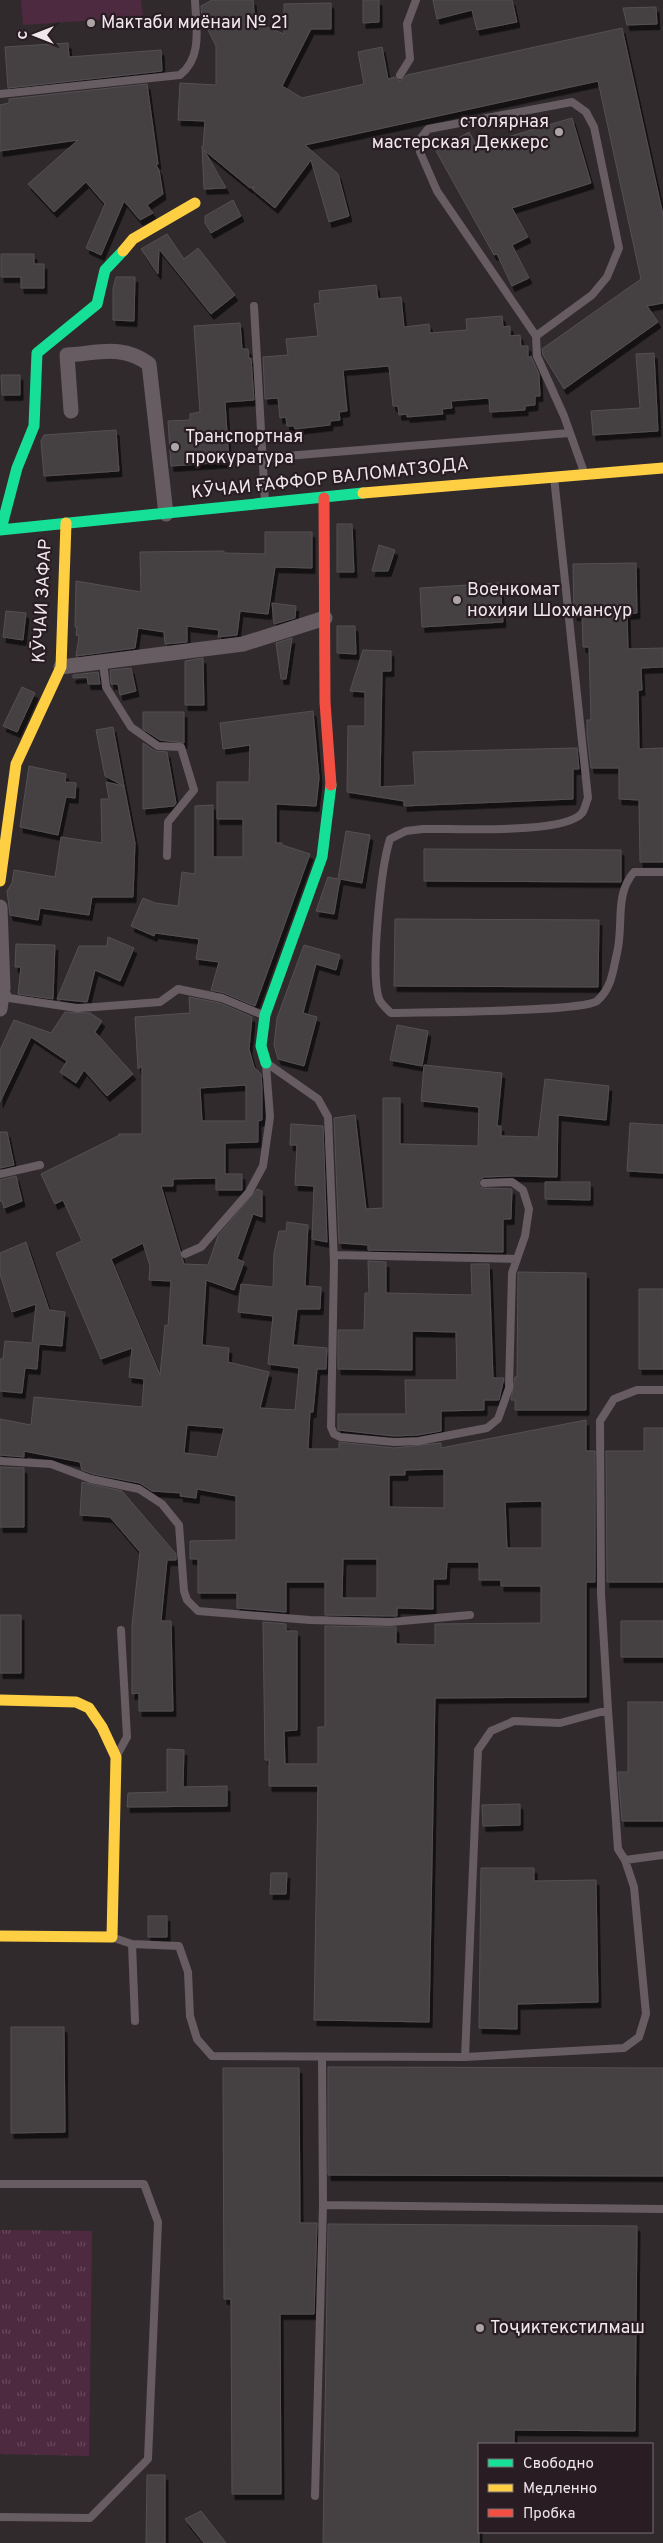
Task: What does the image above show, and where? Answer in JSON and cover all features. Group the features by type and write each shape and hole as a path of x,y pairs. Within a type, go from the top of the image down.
{"street":[{"path":"0,530 17,468 34,426 37,353 97,304 105,270 133,239 195,203"},
{"path":"72,412 67,355 123,351 138,356 149,364 166,514"},
{"name":"КӮЧАИ ҒАФФОР ВАЛОМАТЗОДА","path":"0,530 584,472 663,468"},
{"path":"266,1063 261,1046 265,1015 322,857 332,778 325,702 324,498"},
{"name":"КӮЧАИ ЗАФАР","path":"0,881 16,764 61,667 66,524"},
{"path":"61,667 243,644 325,618"},
{"path":"0,907 3,988 0,1009"},
{"path":"0,1700 76,1702 89,1708 102,1727 116,1757 112,1937 0,1936"}],"lane":[{"path":"0,94 180,75 190,68 196,54 195,0"},
{"path":"400,75 410,58 407,24 416,0"},
{"path":"536,336 592,296 608,277 619,248 594,127 586,112 572,102 428,129 420,139 420,152 437,191 536,336 537,356 564,416 584,472"},
{"path":"254,306 265,504"},
{"path":"262,458 569,433"},
{"path":"554,475 588,798 582,813 569,820 546,827 422,829 406,831 390,839 385,854 378,926 375,978 379,1000 391,1013 519,1009 571,1006 596,1002 609,986 620,942 621,893 626,881 634,872 663,872"},
{"path":"103,662 106,687 131,727 158,746 181,747 194,790 168,822 167,856"},
{"path":"3,988 9,998 77,1008 160,1002 178,990 222,998 265,1015"},
{"path":"185,1254 201,1247 249,1192 263,1166 270,1118 266,1063"},
{"path":"266,1063 318,1099 328,1118 334,1255 331,1427 334,1434 340,1437 394,1442 419,1441 487,1428 498,1418 509,1388 510,1289 512,1273 524,1236 529,1209 523,1190 512,1182 484,1183"},
{"path":"0,1174 40,1165"},
{"path":"334,1255 517,1259"},
{"path":"112,1937 132,1944 178,1946 188,1972 190,2016 197,2039 212,2056 322,2058 465,2057 624,2048 639,2037 646,2014 634,1887 625,1860 618,1849 608,1710 601,1594 600,1421 614,1399 637,1390 663,1390"},
{"path":"0,1461 51,1464 90,1479 138,1489 162,1504 179,1525 184,1591 187,1600 198,1611 310,1620 391,1622 470,1615"},
{"path":"116,1757 122,1750 127,1737 121,1630"},
{"path":"465,2057 478,1750 491,1731 514,1721 560,1723 608,1710"},
{"path":"625,1860 663,1855"},
{"path":"132,1944 135,2021"},
{"path":"315,2496 323,2205 322,2058"},
{"path":"0,2184 144,2184 158,2222 148,2459 90,2518 0,2517"},
{"path":"323,2205 663,2209"}],"green space":[{"path":"21,0 141,0 143,17 23,25"},
{"path":"0,2230 92,2231 89,2456 0,2454"}],"building":[{"path":"212,0 253,0 255,22 284,34 284,4 331,3 331,29 311,29 282,86 302,98 364,84 358,52 382,47 388,79 395,77 400,81 407,75 622,28 663,215 663,303 647,306 658,322 564,389 543,355 542,349 641,279 598,81 305,145 338,174 349,216 329,222 311,160 275,208 252,189 255,187 250,188 204,150 226,188 204,189 202,146 205,121 178,120 180,83 216,85 216,46 202,18 201,6"},
{"path":"363,0 379,0 379,22 363,23"},
{"path":"433,0 512,0 517,22 477,30 472,10 437,19"},
{"path":"656,7 657,24 627,25 623,8"},
{"path":"68,43 69,57 161,50 162,71 8,88 5,47"},
{"path":"147,84 158,164 156,165 159,170 163,194 147,205 153,213 140,220 124,201 101,255 86,248 105,204 86,182 54,212 28,184 78,140 0,151 0,105 9,103 9,99"},
{"path":"572,118 591,183 512,208 528,237 512,245 529,278 512,286 497,254 494,255 436,151 469,132 477,146"},
{"path":"233,200 241,216 211,233 205,223 205,216"},
{"path":"167,234 184,259 198,248 235,295 211,314 159,249 158,274 141,249"},
{"path":"1,254 34,254 34,264 44,264 44,288 21,288 21,277 1,277"},
{"path":"116,277 135,277 134,321 113,320 113,289"},
{"path":"376,285 378,299 401,297 404,327 429,324 430,333 467,330 466,319 502,316 503,327 510,326 510,336 520,335 521,346 528,346 528,358 531,356 539,374 540,396 535,396 535,405 525,406 525,410 490,412 489,398 451,401 452,408 442,409 443,414 407,417 407,414 399,415 398,406 393,406 389,366 343,370 347,411 339,412 340,420 330,421 330,425 295,429 294,426 287,426 286,417 280,418 278,398 265,399 263,357 288,355 286,339 318,336 314,304 320,303 319,291"},
{"path":"240,323 242,349 248,349 249,359 251,358 254,400 225,402 229,462 171,466 168,421 190,420 190,414 200,412 194,326"},
{"path":"654,353 658,431 593,435 591,411 640,408 636,354"},
{"path":"1,375 20,375 20,395 2,395"},
{"path":"116,430 119,471 44,476 41,441 44,435"},
{"path":"337,524 352,524 354,572 337,572"},
{"path":"265,532 312,532 312,568 275,567 268,614 240,611 237,635 218,637 219,630 187,626 187,642 165,644 164,632 138,628 135,648 76,656 79,636 76,635 77,627 75,627 76,581 141,592 140,552 224,551 224,553 265,554"},
{"path":"379,545 395,550 388,571 372,571"},
{"path":"636,563 637,613 627,614 628,649 663,648 663,667 641,668 642,690 638,690 639,749 663,748 663,862 640,862 639,800 619,799 619,768 591,768 587,734 587,720 591,720 589,647 583,647 582,615 574,615 573,564"},
{"path":"500,583 503,622 422,627 420,588"},
{"path":"272,603 296,606 295,618 274,624"},
{"path":"6,611 26,613 23,640 3,637"},
{"path":"337,626 355,626 356,654 337,653"},
{"path":"292,638 286,679 281,679 276,643"},
{"path":"363,650 391,651 391,671 382,671 380,787 415,785 413,752 577,748 579,769 573,769 573,799 404,806 404,801 347,792 348,726 365,726 365,692 350,691"},
{"path":"203,658 204,705 185,705 185,661"},
{"path":"131,668 136,691 120,695 118,684 111,684 110,670"},
{"path":"98,672 100,684 88,684 87,677 73,678 73,675"},
{"path":"22,687 35,693 17,732 3,726"},
{"path":"313,711 319,778 316,806 276,804 276,843 282,843 282,845 310,854 255,1006 224,993 211,990 219,962 196,959 199,939 155,933 154,936 131,926 143,898 155,903 178,906 182,872 195,874 195,806 213,805 213,857 243,857 243,819 217,819 217,782 249,782 250,745 223,749 220,723"},
{"path":"143,712 184,712 184,743 160,740 143,729"},
{"path":"113,727 124,786 105,776 96,730"},
{"path":"143,743 155,751 167,752 176,803 174,806 143,809"},
{"path":"29,766 66,774 65,782 76,783 75,798 66,797 58,835 20,827"},
{"path":"106,782 124,786 135,843 133,897 92,897 89,915 40,908 38,920 10,915 7,891 12,883 14,870 55,877 61,837 102,843 101,799 109,799"},
{"path":"346,831 370,835 362,883 340,879 334,914 316,911 328,877 338,879"},
{"path":"424,849 621,850 621,882 424,881"},
{"path":"395,919 599,920 598,987 394,986"},
{"path":"108,937 134,948 120,981 95,970 87,1002 57,999 79,946 107,946"},
{"path":"16,944 55,945 53,999 18,994 21,967 15,967"},
{"path":"304,945 340,955 336,970 316,964 303,1013 317,1017 304,1066 278,1059 274,1045 277,1018"},
{"path":"189,997 220,1003 252,1017 249,1049 254,1067 261,1074 262,1088 262,1120 258,1121 258,1142 225,1143 225,1174 242,1174 242,1190 216,1190 216,1178 173,1179 173,1186 161,1186 184,1264 208,1265 218,1236 257,1189 262,1191 262,1217 253,1214 237,1259 244,1262 234,1290 206,1280 202,1345 229,1348 228,1362 269,1372 260,1408 295,1410 299,1368 268,1364 273,1316 238,1312 241,1284 273,1287 274,1253 279,1231 286,1231 287,1222 308,1225 305,1286 321,1287 320,1309 297,1309 293,1345 327,1348 326,1369 317,1369 313,1412 310,1412 308,1449 339,1449 339,1442 394,1448 441,1443 441,1448 586,1420 586,1451 595,1451 595,1582 586,1582 586,1697 435,1698 429,2022 314,2020 318,1786 269,1786 269,1760 265,1760 263,1622 286,1624 286,1631 297,1631 297,1730 284,1731 285,1764 318,1764 318,1727 325,1727 325,1626 396,1627 396,1644 435,1645 435,1624 541,1623 541,1586 501,1586 501,1580 479,1580 479,1562 447,1562 446,1579 433,1579 433,1609 397,1608 397,1616 325,1615 325,1582 286,1582 286,1612 237,1608 237,1593 198,1593 198,1559 190,1559 190,1541 236,1540 236,1496 197,1489 196,1498 180,1496 181,1493 152,1491 140,1483 93,1474 82,1470 80,1462 24,1451 24,1457 0,1455 0,1419 31,1425 34,1397 142,1407 144,1379 129,1377 132,1348 101,1359 56,1253 82,1241 63,1200 55,1204 41,1174 119,1134 142,1134 142,1066 138,1069 135,1017 190,1013","holes":["246,1085 246,1121 202,1121 200,1088","143,1243 150,1266 149,1280 171,1281 168,1326 165,1325 160,1375 111,1259","187,1425 224,1428 217,1457 184,1453","444,1469 444,1508 389,1507 389,1475 405,1475 405,1470","542,1501 542,1548 507,1548 505,1502","343,1559 377,1559 377,1598 342,1598"]},
{"path":"65,1012 90,1013 102,1021 95,1032 133,1074 107,1096 84,1070 76,1083 60,1072 67,1061 31,1037 0,1102 0,1050 14,1020 51,1033"},
{"path":"397,1025 428,1031 422,1066 390,1060"},
{"path":"424,1065 502,1073 497,1126 501,1126 501,1136 538,1137 545,1079 609,1086 606,1120 558,1115 557,1177 484,1177 479,1180 479,1186 482,1188 512,1189 511,1219 503,1219 503,1252 368,1250 368,1245 339,1243 334,1118 355,1115 366,1209 383,1208 383,1098 400,1098 400,1144 478,1146 479,1107 421,1101"},
{"path":"630,1123 663,1125 663,1173 627,1171"},
{"path":"291,1124 323,1126 327,1242 312,1239 314,1186 295,1185 297,1145 290,1145"},
{"path":"0,1132 7,1132 14,1165 0,1168"},
{"path":"16,1176 22,1201 4,1208 2,1201 0,1201 0,1180"},
{"path":"545,1182 590,1182 590,1200 545,1199"},
{"path":"26,1242 49,1310 65,1312 62,1346 39,1344 37,1369 25,1368 22,1393 0,1391 0,1359 3,1359 5,1341 32,1343 36,1304 12,1312 0,1274 0,1253"},
{"path":"368,1261 386,1262 386,1293 472,1295 471,1264 489,1264 493,1378 504,1378 499,1400 484,1400 484,1410 441,1411 441,1431 418,1435 394,1436 338,1430 338,1414 406,1414 405,1380 457,1380 456,1332 412,1331 412,1370 338,1369 338,1330 364,1330 365,1293 369,1293"},
{"path":"518,1272 586,1273 586,1410 515,1410 515,1400 511,1400 515,1377 517,1377"},
{"path":"639,1289 663,1289 663,1369 639,1369"},
{"path":"644,1428 663,1428 663,1582 607,1582 606,1451 644,1451"},
{"path":"0,1467 24,1468 24,1527 0,1527"},
{"path":"82,1482 122,1491 176,1554 176,1560 167,1560 161,1621 171,1621 173,1711 139,1711 139,1693 132,1694 132,1625 140,1552 110,1517 80,1515"},
{"path":"0,1615 21,1615 21,1673 0,1673"},
{"path":"621,1621 663,1621 663,1657 621,1657"},
{"path":"628,1702 663,1702 663,1821 622,1821 618,1772 628,1772"},
{"path":"167,1749 184,1750 183,1787 227,1786 227,1806 127,1807 128,1793 167,1792"},
{"path":"520,1804 520,1825 483,1826 482,1805"},
{"path":"481,1868 534,1868 534,1881 596,1880 598,2002 517,2004 517,2029 479,2028"},
{"path":"271,1873 287,1873 286,1894 270,1894"},
{"path":"148,1916 167,1916 167,1937 148,1937"},
{"path":"11,2027 64,2027 65,2132 11,2133"},
{"path":"328,2067 663,2068 663,2176 328,2175"},
{"path":"223,2068 299,2068 300,2223 317,2223 314,2314 280,2314 281,2494 232,2494 231,2299 224,2299"},
{"name":"Тоҷиктекстилмаш","path":"328,2224 637,2226 635,2431 514,2430 514,2443 478,2443 479,2543 323,2543"},
{"path":"147,2475 165,2475 165,2543 146,2543"},
{"path":"201,2511 226,2543 204,2543 185,2519"}],"traffic: fast":[{"path":"1,529 17,468 34,426 37,353 97,304 105,270 123,251"},
{"path":"0,530 363,493"},
{"path":"266,1063 261,1046 265,1015 322,857 331,785"}],"traffic: slow":[{"path":"123,251 133,239 195,203"},
{"path":"363,493 663,468"},
{"path":"0,881 16,764 61,667 66,523"},
{"path":"0,1700 76,1702 89,1708 102,1727 116,1757 112,1937 0,1936"}],"traffic: jam":[{"path":"324,498 325,702 331,785"}],"place":[{"name":"Мактаби миёнаи № 21","path":"91,23"},
{"name":"столярная мастерская Деккерс","path":"559,132"},
{"name":"Транспортная прокуратура","path":"175,447"},
{"name":"Военкомат нохияи Шохмансур","path":"457,600"},
{"name":"Тоҷиктекстилмаш","path":"480,2328"}]}
